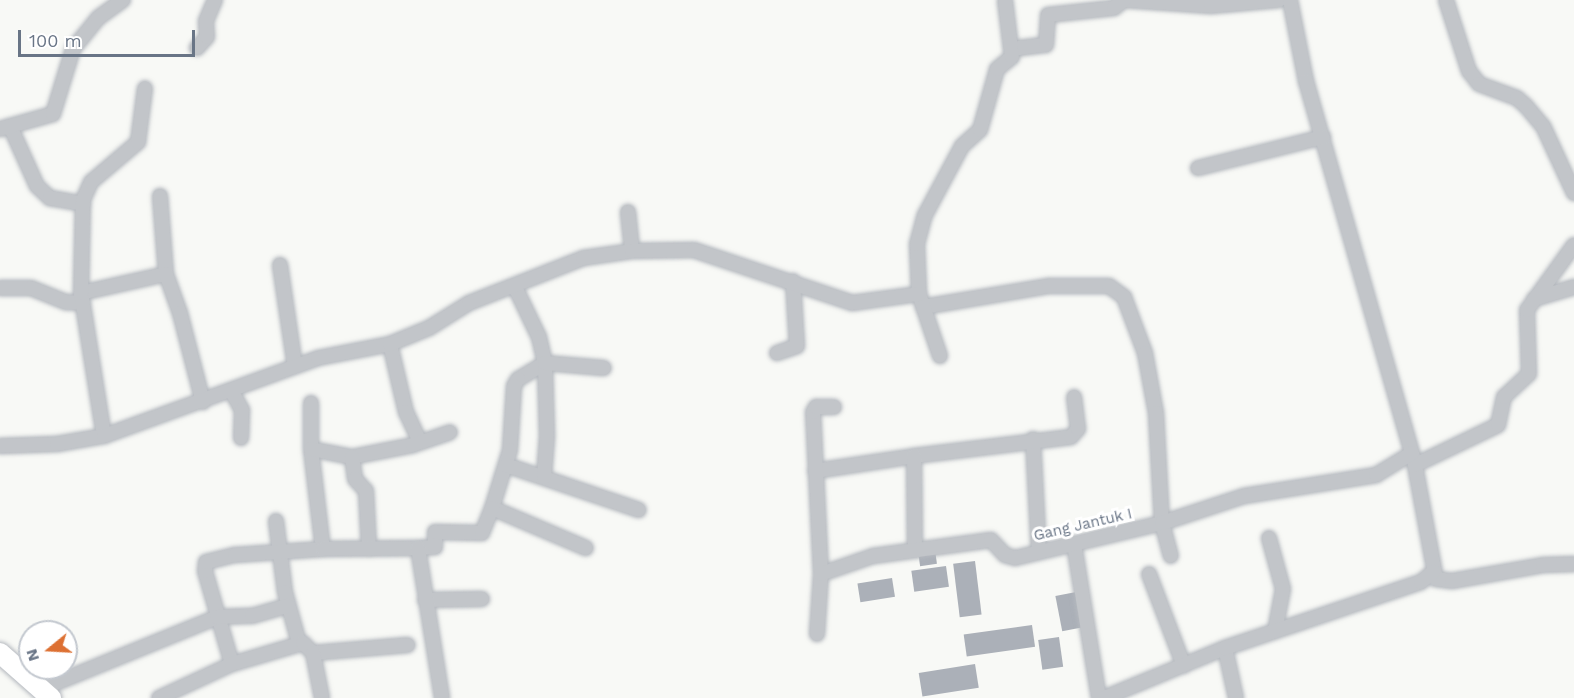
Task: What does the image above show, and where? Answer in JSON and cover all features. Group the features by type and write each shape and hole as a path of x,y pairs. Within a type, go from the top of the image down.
{"street":[{"path":"83,204 50,198 37,186 5,128 53,114 72,49 98,18 123,0"},
{"path":"197,48 207,37 207,21 215,0"},
{"path":"940,356 919,294 915,256 920,226 964,143 980,130 997,69 1012,57 1005,0"},
{"path":"1011,49 1046,45 1048,15 1114,8 1124,0 1211,6 1279,0"},
{"path":"1290,0 1297,46 1413,459 1436,579 1446,582 1543,565 1574,564"},
{"path":"1446,0 1469,71 1479,84 1517,98 1526,106 1543,126 1574,193"},
{"path":"104,436 82,298 83,204 87,187 138,142 145,88"},
{"path":"1198,168 1323,137"},
{"path":"160,196 166,274 180,313 203,402"},
{"path":"628,212 632,250"},
{"path":"1534,299 1574,245"},
{"path":"0,447 57,444 104,436 232,392 295,366 390,344 429,328 469,303 515,287 567,262 632,250 701,251 793,281 811,291 852,303 919,294"},
{"path":"280,265 295,366"},
{"path":"0,288 31,288 66,302 166,274"},
{"path":"777,353 797,346 793,281"},
{"path":"924,307 1049,286 1097,285 1118,291 1129,305 1145,353 1156,413 1162,523 1171,556"},
{"path":"515,287 538,337 544,363 547,436 544,477"},
{"path":"1534,299 1574,287"},
{"name":"Gang Jantuk I","path":"821,574 873,556 915,548 991,540 1008,557 1039,552 1162,523 1244,496 1376,475 1500,422 1504,397 1528,374 1526,317 1534,299"},
{"path":"390,344 406,412 420,442"},
{"path":"231,664 205,571 206,562 323,549 435,547 435,532 482,533 506,465 514,386 518,378 544,363 604,368"},
{"path":"232,392 242,410 241,438"},
{"path":"814,471 1033,439 1065,439 1077,433 1074,397"},
{"path":"311,403 310,449 323,549"},
{"path":"817,634 821,574 814,471 813,410 834,407"},
{"path":"310,449 352,457 420,442 450,432"},
{"path":"1033,439 1039,552"},
{"path":"915,456 915,548"},
{"path":"352,457 355,479 366,491 369,549"},
{"path":"506,465 639,510"},
{"path":"492,508 586,548"},
{"path":"276,521 283,552 288,606 299,643"},
{"path":"1269,538 1282,589 1275,631"},
{"path":"1074,544 1099,698"},
{"path":"418,548 442,698"},
{"path":"1104,698 1226,648 1421,582 1433,572"},
{"path":"1149,574 1184,666"},
{"path":"425,600 482,599"},
{"path":"4,662 46,694 217,617 252,615 288,606"},
{"path":"159,698 231,664 299,643 305,644 313,653 322,698"},
{"path":"313,653 408,645"},
{"path":"1226,648 1236,698"}],"building":[{"path":"935,550 937,564 920,566 918,552"},
{"path":"975,561 982,615 960,617 953,564"},
{"path":"946,566 949,587 914,592 911,571"},
{"path":"892,578 895,597 860,602 857,583"},
{"path":"1076,592 1083,627 1062,631 1055,596"},
{"path":"1032,625 1035,647 967,656 964,635"},
{"path":"1059,637 1063,667 1042,670 1038,640"},
{"path":"975,664 979,688 922,697 919,673"}]}
